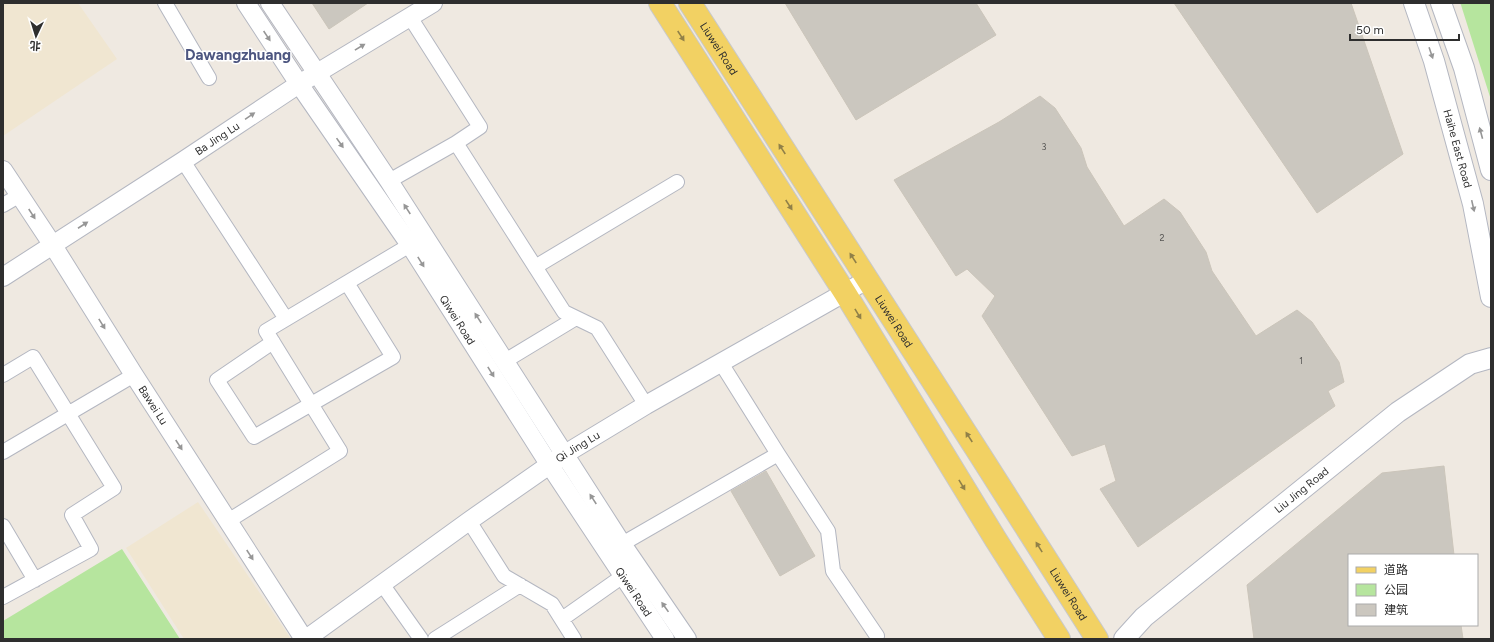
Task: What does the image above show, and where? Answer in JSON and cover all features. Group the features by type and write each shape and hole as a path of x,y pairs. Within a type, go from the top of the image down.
{"main road":[{"path":"660,3 845,293 996,540 1059,639"},
{"name":"Liuwei Road","path":"690,3 1098,639"},
{"name":"Haihe East Road","path":"1414,3 1434,61 1473,204 1491,297"},
{"path":"1442,3 1464,68 1491,170"},
{"name":"Liu Jing Road","path":"1124,639 1144,617 1398,412 1470,364 1491,358"}],"street":[{"path":"165,3 209,78"},
{"name":"Qiwei Road","path":"246,3 299,84 410,245 549,464 665,639"},
{"name":"Qiwei Road","path":"270,3 389,181 622,544 687,639"},
{"name":"Ba Jing Lu","path":"3,277 299,84 433,3"},
{"path":"389,181 456,143 480,127 410,17"},
{"path":"456,143 564,312 597,328 646,406"},
{"path":"183,161 286,319"},
{"name":"Bawei Lu","path":"3,170 305,639"},
{"path":"535,267 677,182"},
{"path":"3,205 20,195"},
{"path":"228,521 340,451 266,331 410,245"},
{"name":"Qi Jing Lu","path":"305,639 549,464 646,406 867,280"},
{"path":"273,342 217,380 254,437 393,357 348,283"},
{"path":"505,361 576,318"},
{"path":"3,375 33,357 114,488 72,515 91,549 3,597"},
{"path":"721,363 828,531 833,571 877,636"},
{"path":"3,452 134,374"},
{"path":"622,544 778,454"},
{"path":"469,521 504,576 552,604 574,639"},
{"path":"3,526 35,580"},
{"path":"562,619 623,576"},
{"path":"382,584 421,639"},
{"path":"435,639 520,585"}],"shaded area":[{"path":"3,3 78,3 117,59 3,136"},
{"path":"198,502 291,639 184,639 126,548"}],"green space":[{"path":"1460,3 1491,3 1491,100 1461,5"},
{"path":"122,549 180,639 3,639 3,621"}],"building":[{"path":"312,3 368,3 329,29"},
{"path":"785,3 976,3 996,35 856,120"},
{"path":"1174,3 1351,3 1403,154 1317,213"},
{"path":"1040,96 1055,108 1081,148 1087,167 1124,226 1164,199 1180,212 1206,252 1212,271 1256,336 1297,310 1312,322 1339,362 1344,382 1328,391 1335,406 1138,547 1100,489 1116,481 1105,444 1072,456 982,316 995,296 967,269 956,276 894,180 999,122"},
{"path":"1444,466 1454,554 1348,554 1348,626 1461,626 1463,639 1254,639 1247,585 1382,473"},
{"path":"766,471 815,556 780,576 731,491"}],"district":[{"name":"Dawangzhuang","path":"238,55"}]}
